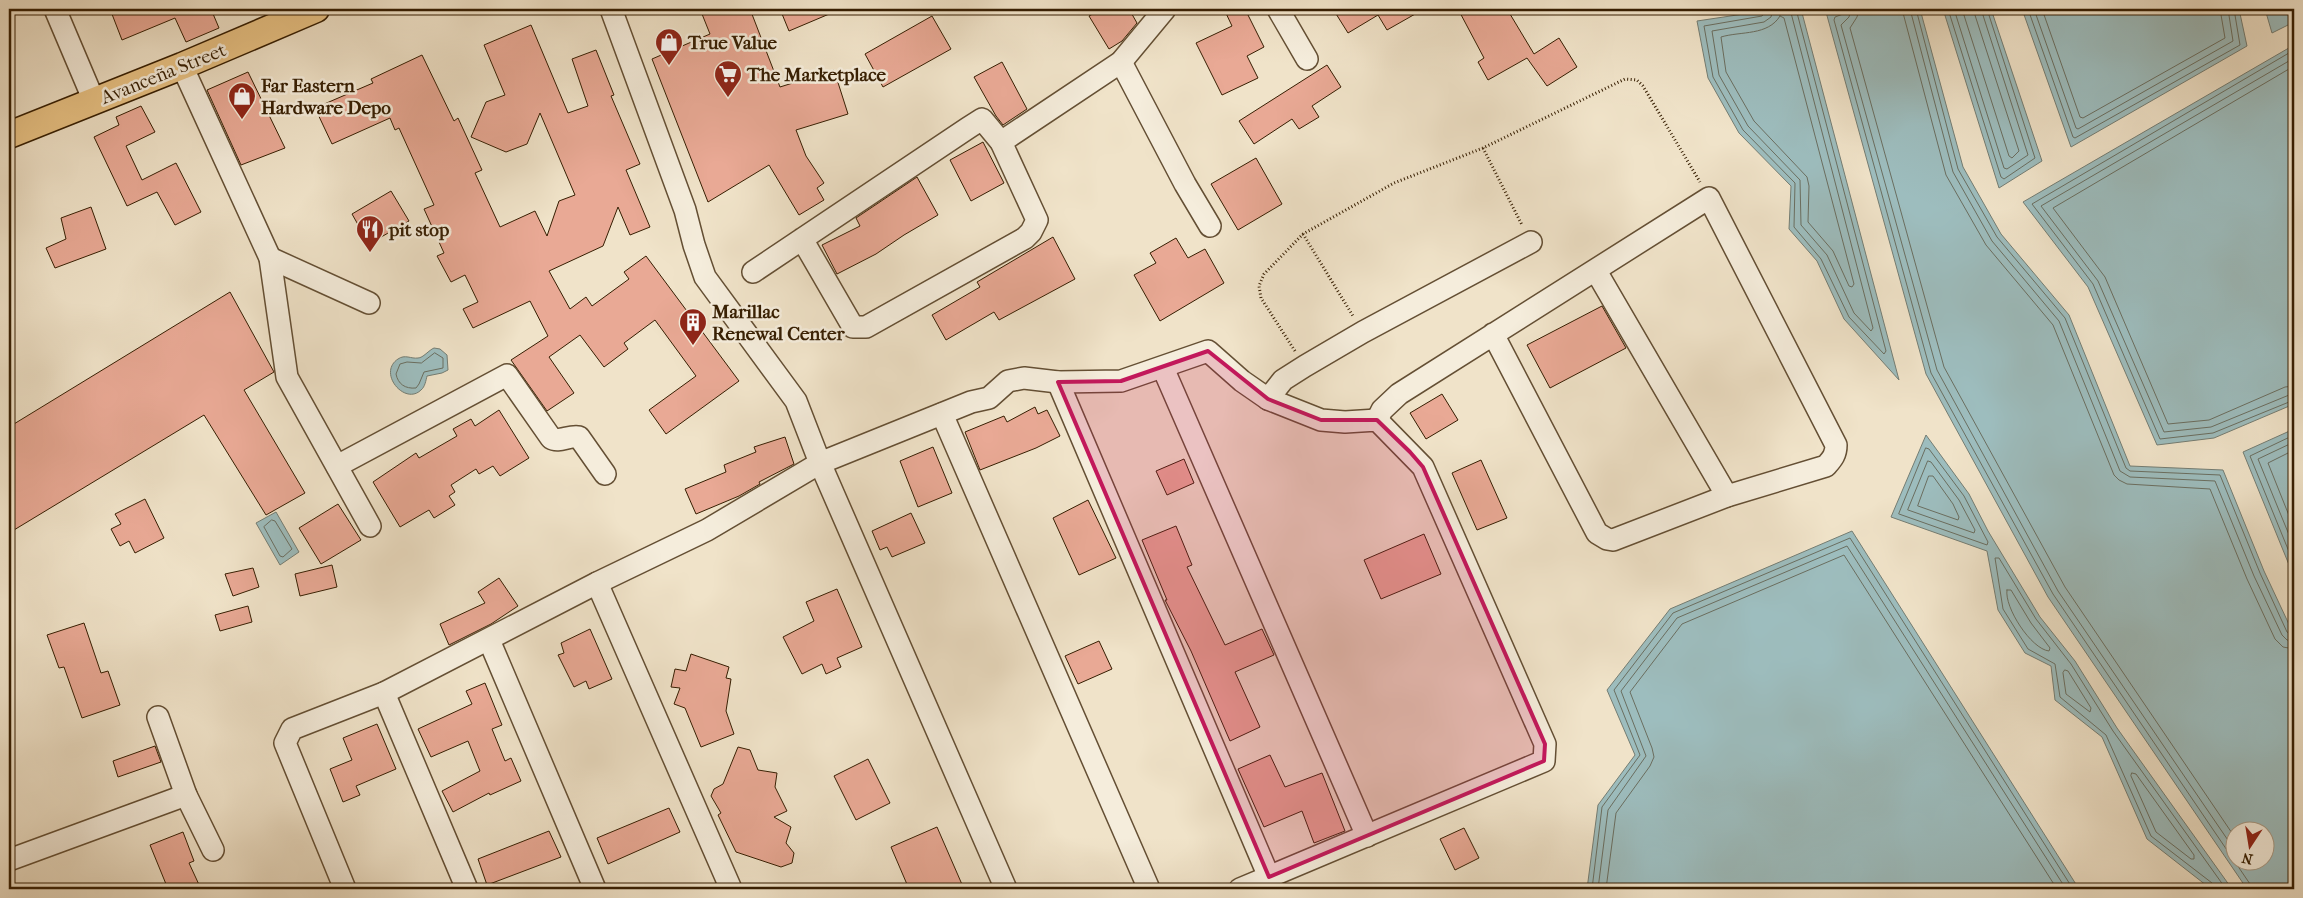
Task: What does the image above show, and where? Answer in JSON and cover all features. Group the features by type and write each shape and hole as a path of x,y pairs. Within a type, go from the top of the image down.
{"main road":[{"name":"Avanceña Street","path":"9,135 182,66 313,9"}],"street":[{"path":"55,9 94,101"},
{"path":"611,9 685,210 705,277 796,401 820,463 1006,889"},
{"path":"1001,142 1121,62 1165,9"},
{"path":"1278,9 1307,59"},
{"path":"1121,62 1185,184 1210,226"},
{"path":"182,66 270,258 287,377 370,526"},
{"path":"753,272 802,239 982,119 1001,142 1037,220 1031,232 1025,238 866,327 853,327 802,239"},
{"path":"1377,420 1382,410 1399,394 1493,334 1596,271 1708,198 1836,445 1834,458 1826,466 1727,496 1613,540 1601,537 1493,334"},
{"path":"1268,399 1283,380 1305,366 1363,332 1531,242"},
{"path":"270,258 369,303"},
{"path":"1596,271 1727,496"},
{"path":"345,889 285,743 292,729 384,693 597,583 707,530 820,463 942,414 989,398 1008,380 1024,378 1058,382 1121,381 1208,351 1242,381 1268,399 1321,420 1345,422 1377,420 1423,467 1545,744 1546,753 1544,761 1240,889"},
{"path":"1163,368 1367,836"},
{"path":"337,466 507,375 551,438 557,440 571,436 579,437 605,474"},
{"path":"1058,382 1269,877"},
{"path":"942,414 1149,889"},
{"path":"597,583 731,889"},
{"path":"489,640 596,889"},
{"path":"384,693 467,889"},
{"path":"158,717 186,795 213,850"},
{"path":"9,860 186,795"}],"path":[{"path":"1305,366 1261,298 1259,286 1264,274 1303,234 1394,183 1483,148 1625,79 1637,80 1643,86 1708,198"},
{"path":"1483,148 1531,242"},
{"path":"1303,234 1363,332"}],"highlighted area":[{"path":"1208,351 1268,399 1321,420 1377,420 1423,467 1545,744 1544,761 1269,877 1058,382 1121,381"}],"water":[{"path":"1777,9 1801,9 1899,380 1844,319 1817,261 1789,229 1791,186 1739,133 1708,78 1697,21"},
{"path":"1920,9 1963,167 2001,234 2069,315 2130,466 2223,470 2264,571 2294,635 2294,889 2247,889 2234,870 2276,870 2276,820 2226,820 2226,858 2048,597 1926,374 1826,12"},
{"path":"1943,9 1991,9 2042,161 1999,188"},
{"path":"2022,9 2239,9 2247,46 2071,147"},
{"path":"2265,9 2294,9 2294,22 2272,33"},
{"path":"2294,45 2294,404 2214,438 2157,445 2088,287 2023,202"},
{"path":"434,348 440,349 447,355 448,370 427,376 421,390 415,394 401,391 392,379 390,372 392,365 401,358 420,358"},
{"path":"2294,429 2294,577 2243,452"},
{"path":"1926,435 1969,494 1988,531 2040,617 2075,661 2117,728 2232,889 2211,889 2147,839 2102,737 2055,700 2051,666 2025,653 1998,610 1987,551 1891,517"},
{"path":"276,512 299,552 280,565 256,523"},
{"path":"1852,531 2079,889 1587,889 1598,805 1635,755 1607,690 1670,609"}],"building":[{"path":"110,9 211,9 219,28 186,42 175,18 122,40"},
{"path":"700,9 750,9 780,87 834,70 848,114 796,130 806,156 824,183 817,188 824,200 799,215 769,165 708,202 652,59 710,34"},
{"path":"780,9 841,9 789,31"},
{"path":"1102,9 1129,9 1137,23 1122,41 1109,49 1089,16"},
{"path":"1224,9 1245,9 1264,47 1247,56 1258,78 1222,95 1196,43 1232,26"},
{"path":"1333,9 1424,9 1387,30 1378,15 1348,33"},
{"path":"1458,9 1507,9 1534,54 1559,38 1577,67 1547,86 1527,58 1488,80 1478,62 1484,58"},
{"path":"932,16 951,49 883,87 865,54"},
{"path":"531,25 568,113 588,106 572,59 596,50 614,95 611,96 640,164 626,170 650,227 630,235 618,207 603,246 549,271 570,309 586,297 592,306 629,279 624,272 646,256 739,381 666,434 649,410 696,376 655,320 624,343 628,349 604,367 580,335 549,357 574,393 547,411 511,360 548,336 530,301 473,328 463,309 478,302 465,275 451,282 437,256 444,253 424,209 434,205 399,128 395,130 390,118 332,144 315,108 373,83 371,79 422,55 454,121 458,118 482,170 475,173 500,227 535,211 547,236 559,201 575,195 540,113 527,144 506,152 471,137 486,102 505,95 484,45"},
{"path":"1002,62 1027,109 1003,125 974,77"},
{"path":"1327,65 1341,87 1312,106 1319,117 1299,129 1292,119 1254,144 1239,121"},
{"name":"Far Eastern Hardware Depo","path":"248,72 285,148 241,165 207,90"},
{"path":"141,106 155,132 126,146 142,180 176,163 201,212 175,225 157,192 127,206 94,137 119,125 116,117"},
{"path":"983,142 1004,183 971,201 950,160"},
{"path":"1256,158 1282,204 1238,230 1211,184"},
{"path":"917,177 938,215 876,254 837,274 822,245 860,226 856,218"},
{"path":"391,191 409,221 369,244 352,214"},
{"path":"91,207 106,249 55,268 46,248 66,239 61,218"},
{"path":"1053,237 1075,279 999,320 994,312 946,340 932,315 980,287 977,282"},
{"path":"1176,238 1188,258 1205,249 1224,283 1160,321 1134,275 1156,263 1150,253"},
{"path":"230,292 274,372 244,390 305,493 266,515 204,415 9,533 9,427"},
{"path":"1602,306 1626,348 1550,388 1527,345"},
{"path":"1442,394 1458,420 1426,439 1410,413"},
{"path":"1035,407 1038,414 1047,410 1060,436 1036,448 980,470 965,432 1004,416 1007,422"},
{"path":"499,410 529,458 500,476 493,466 479,474 476,469 451,485 455,492 449,496 455,505 434,518 429,510 400,527 373,482 416,453 419,458 457,436 453,429 471,419 475,426"},
{"path":"785,437 794,464 759,482 760,484 739,496 696,514 685,489 726,472 724,465 756,452 754,447"},
{"path":"933,447 952,493 918,507 900,461"},
{"path":"1184,459 1194,483 1167,495 1156,471"},
{"path":"1481,460 1507,518 1477,530 1452,473"},
{"path":"145,499 164,538 135,553 129,541 120,546 111,529 121,524 115,514"},
{"path":"1088,500 1116,558 1079,575 1053,518"},
{"path":"338,504 361,540 321,564 299,528"},
{"path":"911,513 925,543 892,557 887,547 880,550 872,531"},
{"path":"1176,526 1192,565 1187,567 1225,645 1262,629 1274,655 1235,672 1260,727 1230,741 1191,651 1165,600 1167,600 1142,540"},
{"path":"1424,534 1441,574 1381,599 1364,560"},
{"path":"332,565 337,587 300,596 295,574"},
{"path":"253,568 259,587 233,596 225,574"},
{"path":"499,578 518,606 491,624 449,645 440,624 485,603 478,592"},
{"path":"837,589 862,647 837,658 841,667 826,674 822,664 802,674 783,637 814,621 806,602"},
{"path":"248,606 252,622 220,631 215,615"},
{"path":"84,623 101,673 108,671 120,705 82,718 64,667 59,668 47,635"},
{"path":"590,629 612,679 589,689 586,681 574,687 558,655 564,653 561,643"},
{"path":"1099,641 1112,669 1078,684 1065,656"},
{"path":"691,654 729,667 726,678 731,679 726,711 734,734 701,747 685,708 674,704 680,688 671,687 675,669 686,671"},
{"path":"485,683 502,725 492,729 505,761 511,758 521,781 490,795 489,793 453,812 442,791 480,771 468,741 431,757 418,729 472,704 466,691"},
{"path":"377,724 396,769 356,786 360,795 343,802 330,769 352,760 343,738"},
{"path":"155,746 161,762 118,777 113,761"},
{"path":"738,747 750,750 758,770 777,773 775,787 787,811 774,817 791,827 786,843 794,853 792,863 781,867 736,852 718,815 721,813 711,796 714,789 723,784"},
{"path":"1270,755 1285,787 1322,773 1345,831 1314,843 1302,811 1264,827 1238,769"},
{"path":"868,759 890,803 856,820 834,776"},
{"path":"669,808 680,832 608,864 597,838"},
{"path":"937,827 964,889 909,889 891,847"},
{"path":"1464,828 1479,858 1455,870 1440,839"},
{"path":"549,831 561,857 487,885 478,859"},
{"path":"183,832 194,861 189,863 201,889 168,889 150,845"}],"place":[{"name":"True Value","path":"669,66"},
{"name":"The Marketplace","path":"728,98"},
{"name":"Far Eastern Hardware Depo","path":"242,120"},
{"name":"pit stop","path":"370,253"},
{"name":"Marillac Renewal Center","path":"693,346"}]}
